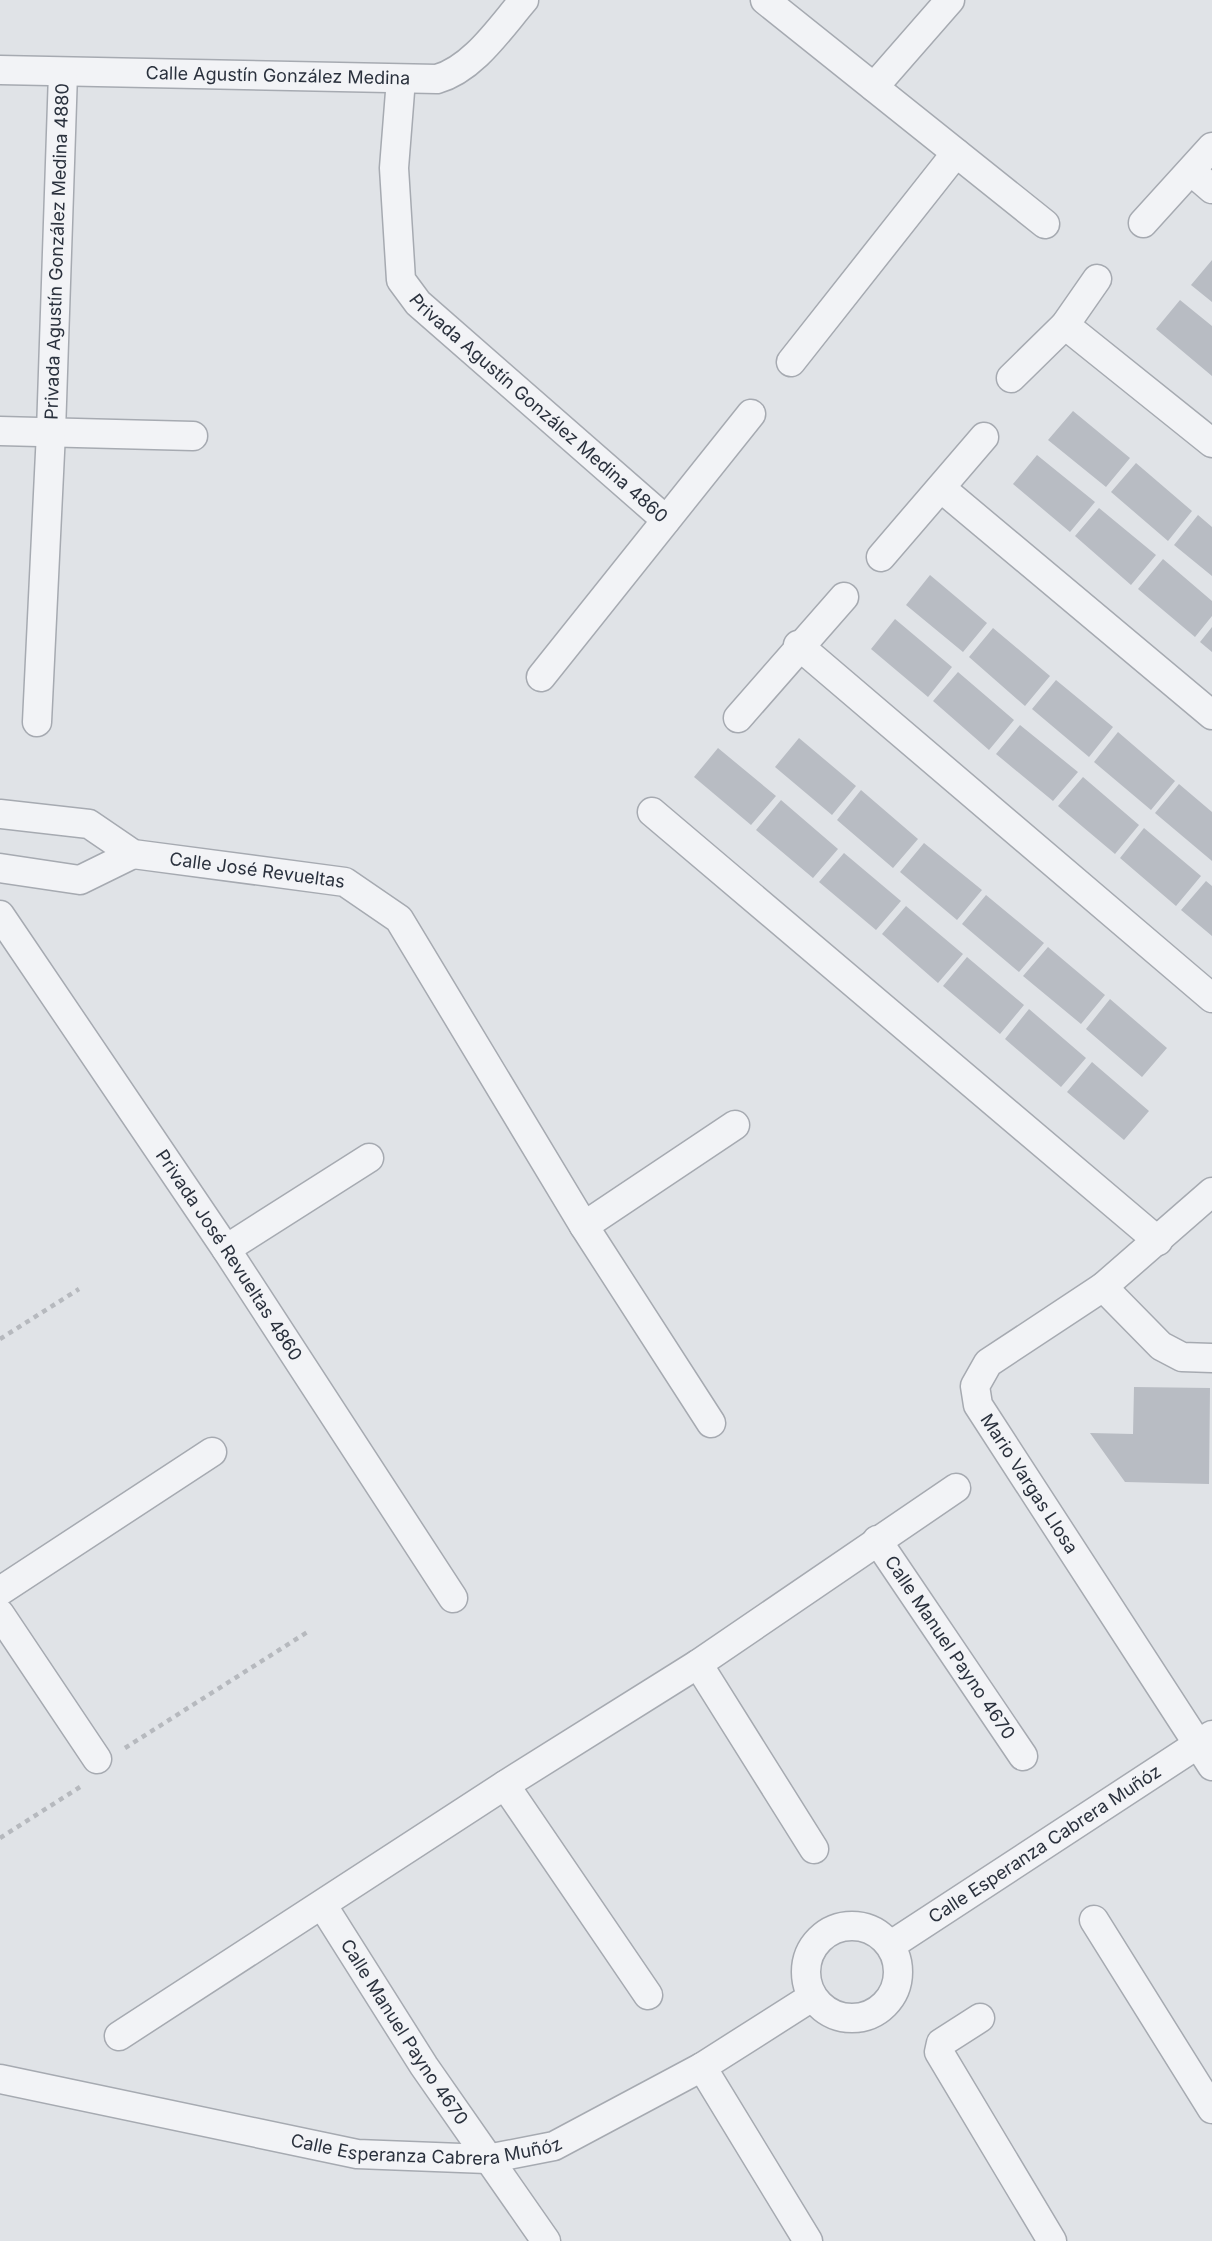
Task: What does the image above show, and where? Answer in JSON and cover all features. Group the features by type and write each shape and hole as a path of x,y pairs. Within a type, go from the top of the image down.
{"street":[{"name":"Calle Agustín González Medina","path":"0,70 437,79 452,75 481,49 524,0"},
{"path":"765,0 1045,224"},
{"path":"874,87 950,0"},
{"name":"Privada Agustín González Medina 4880","path":"37,722 51,432 63,72"},
{"name":"Privada Agustín González Medina 4860","path":"401,79 394,168 401,280 418,303 666,520 751,414"},
{"path":"1143,223 1212,147"},
{"path":"790,362 956,153"},
{"path":"1191,171 1212,189"},
{"path":"1012,378 1065,325 1097,279"},
{"path":"1065,325 1212,443"},
{"name":"Privada Agustín González Medina 4880","path":"0,431 193,436"},
{"path":"881,557 984,437"},
{"path":"941,488 1212,715"},
{"path":"541,677 666,520"},
{"path":"738,718 799,645 844,597"},
{"path":"799,645 1212,998"},
{"path":"652,812 1158,1241"},
{"name":"Calle José Revueltas","path":"0,814 89,824 133,854 345,882 375,901 399,919 584,1226"},
{"path":"0,868 80,880 133,854"},
{"name":"Privada José Revueltas 4860","path":"0,915 226,1249 453,1598"},
{"path":"711,1423 584,1226 735,1125"},
{"path":"226,1249 369,1158"},
{"name":"Mario Vargas Llosa","path":"1207,1748 978,1405 975,1386 988,1363 1103,1287 1212,1192"},
{"path":"1103,1287 1161,1346 1182,1357 1212,1358"},
{"path":"0,1591 212,1452"},
{"name":"Calle Manuel Payno 4670","path":"119,2035 323,1906 505,1785 698,1664 956,1488"},
{"name":"Calle Manuel Payno 4670","path":"877,1540 1023,1756"},
{"path":"0,1614 97,1759"},
{"path":"698,1664 814,1849"},
{"name":"Calle Esperanza Cabrera Muñóz","path":"891,1945 1207,1748"},
{"path":"505,1785 648,1995"},
{"name":"Calle Manuel Payno 4670","path":"323,1906 486,2159 545,2241"},
{"path":"1094,1920 1212,2109"},
{"path":"840,1926 868,1927 891,1945 899,1985 884,2008 859,2019 832,2015 812,1997 805,1969 816,1942 840,1926"},
{"name":"Calle Esperanza Cabrera Muñóz","path":"2,2077 357,2154 486,2159 554,2146 702,2067 812,1997"},
{"path":"980,2018 941,2043 939,2052 1052,2241"},
{"path":"702,2067 808,2241"}],"path":[{"path":"0,1339 79,1289"},
{"path":"124,1749 309,1631"},
{"path":"0,1838 80,1787"}],"building":[{"path":"1212,260 1212,302 1191,285"},
{"path":"1180,300 1212,326 1212,376 1156,329"},
{"path":"1073,411 1130,458 1106,487 1048,440"},
{"path":"1037,455 1095,502 1070,532 1013,484"},
{"path":"1136,463 1192,511 1168,541 1111,492"},
{"path":"1099,508 1156,555 1131,585 1075,536"},
{"path":"1198,515 1212,527 1212,576 1174,545"},
{"path":"1163,559 1212,601 1212,616 1195,637 1138,589"},
{"path":"930,575 987,623 963,652 906,605"},
{"path":"895,619 952,667 928,697 871,649"},
{"path":"1212,627 1212,652 1200,642"},
{"path":"993,628 1050,676 1025,706 969,657"},
{"path":"958,672 1014,720 989,750 933,701"},
{"path":"1056,680 1113,727 1089,757 1032,709"},
{"path":"1020,725 1078,772 1053,801 996,754"},
{"path":"1118,732 1175,781 1151,810 1094,762"},
{"path":"799,738 856,786 832,815 775,767"},
{"path":"718,748 776,796 751,825 694,777"},
{"path":"1083,777 1139,825 1115,854 1058,806"},
{"path":"1179,784 1212,812 1212,861 1155,813"},
{"path":"861,790 918,839 893,868 837,820"},
{"path":"781,800 838,849 813,878 756,830"},
{"path":"1144,828 1201,876 1176,906 1120,858"},
{"path":"924,843 982,890 957,920 900,872"},
{"path":"844,853 901,901 876,930 819,882"},
{"path":"1206,881 1212,886 1212,936 1181,910"},
{"path":"986,895 1044,943 1019,972 962,924"},
{"path":"906,906 963,954 938,983 882,934"},
{"path":"1048,947 1105,995 1081,1024 1023,976"},
{"path":"967,957 1024,1005 1000,1034 943,986"},
{"path":"1110,999 1167,1048 1142,1077 1086,1029"},
{"path":"1029,1009 1086,1058 1061,1087 1005,1039"},
{"path":"1092,1062 1149,1111 1124,1140 1067,1092"},
{"path":"1134,1387 1210,1388 1209,1484 1125,1482 1090,1433 1133,1434"}]}
